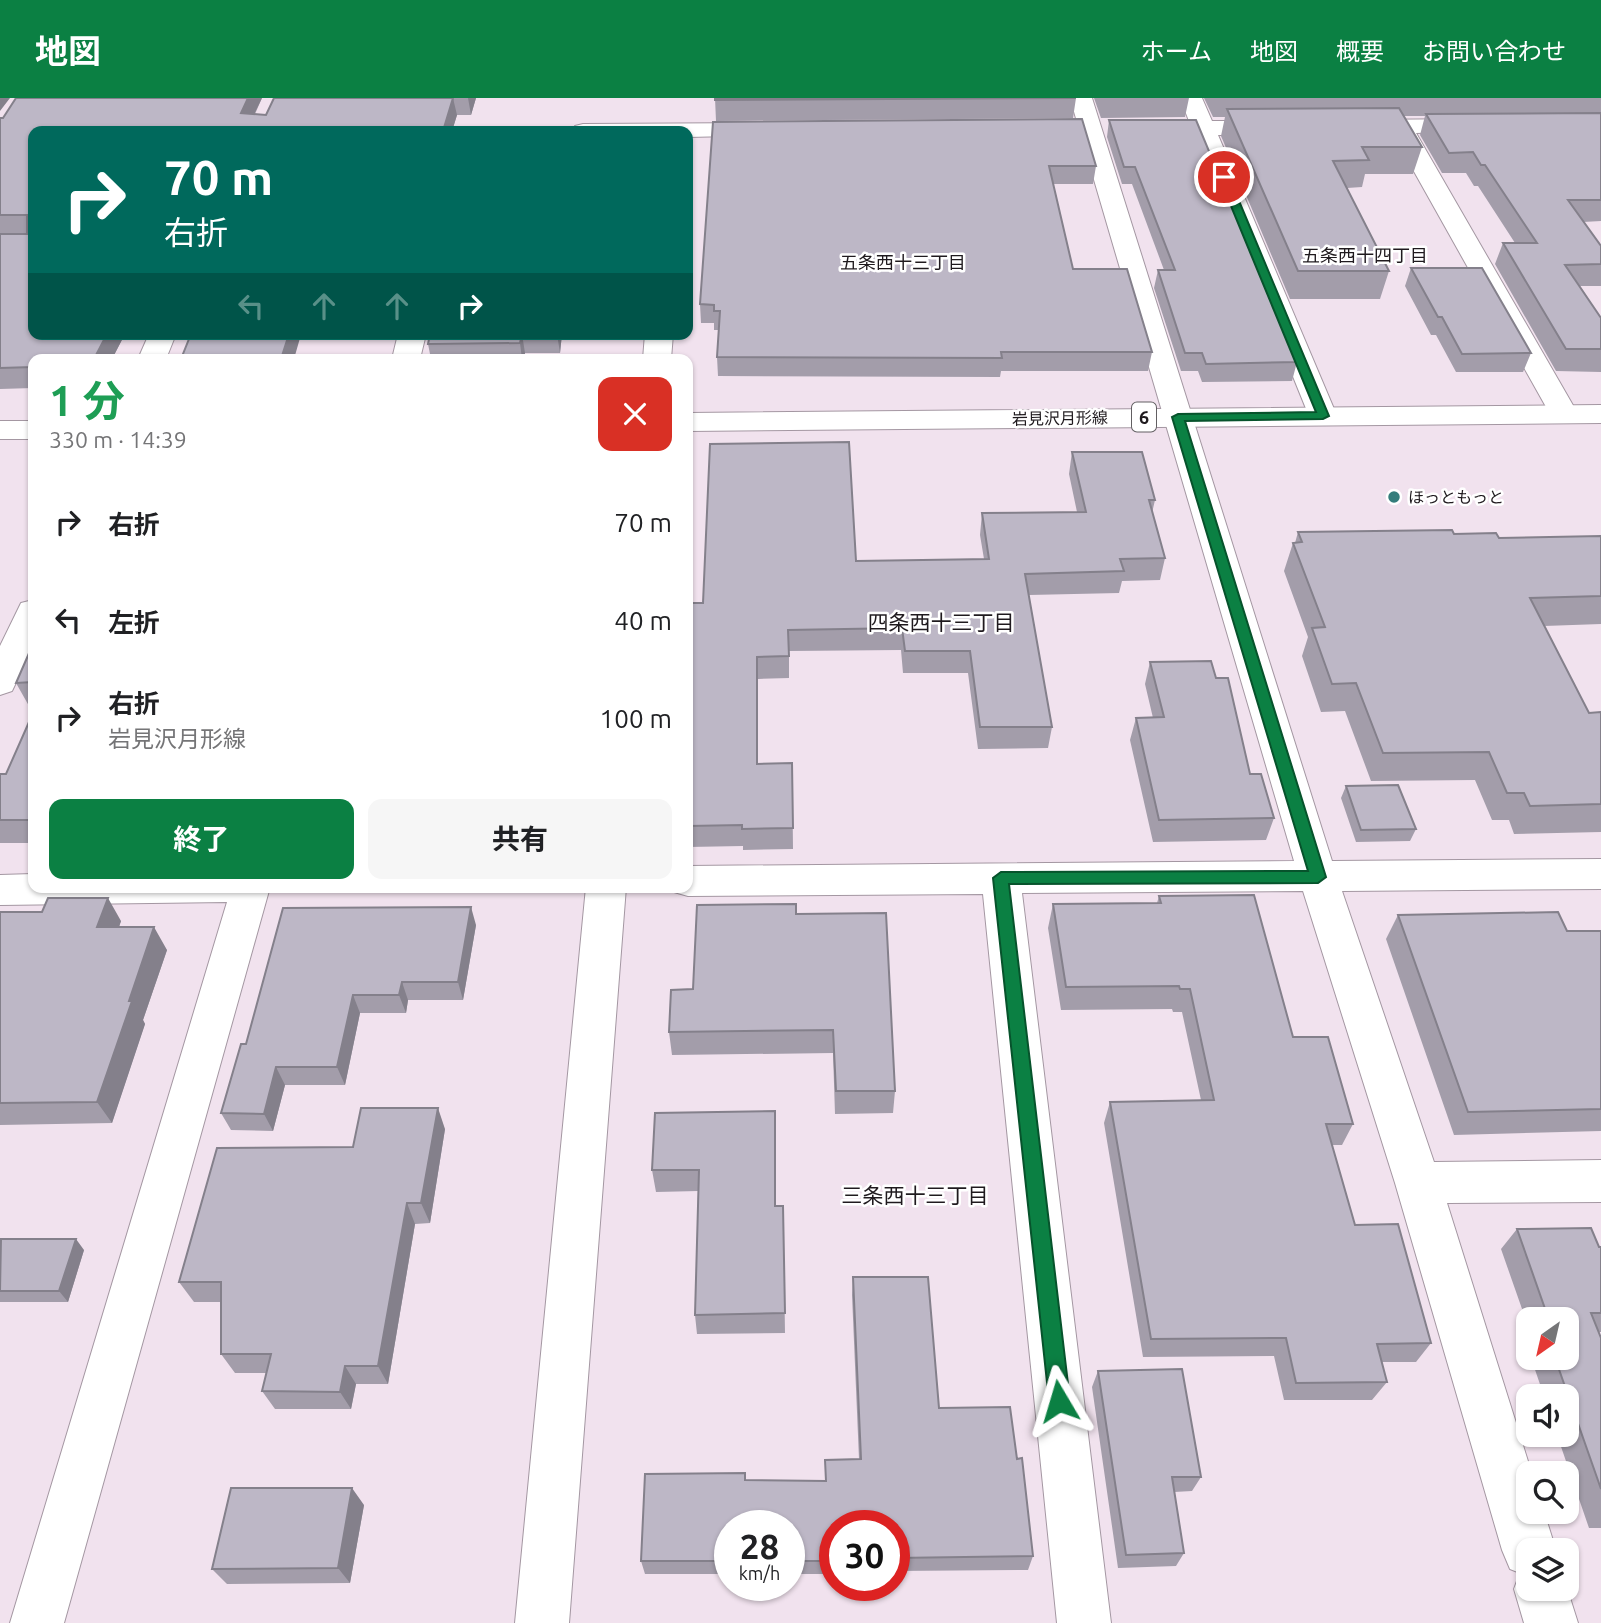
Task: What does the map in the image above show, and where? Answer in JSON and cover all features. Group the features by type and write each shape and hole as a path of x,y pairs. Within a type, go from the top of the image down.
{"street":[{"path":"1191,98 1323,416"},
{"path":"1330,127 1366,117 1401,127 1494,126"},
{"path":"1302,128 1204,129 1095,122 1178,417 1318,877 1418,1183 1526,1538"},
{"path":"642,126 677,123 786,130"},
{"path":"1401,127 1564,414"},
{"name":"岩見沢月形線","path":"693,422 1601,414"},
{"path":"0,430 28,430"},
{"path":"0,683 28,622"},
{"path":"693,881 1601,874"},
{"path":"1001,878 1084,1623"},
{"path":"0,890 28,890"},
{"path":"37,1623 249,893"},
{"path":"542,1623 605,893"},
{"path":"1418,1183 1601,1181"},
{"path":"1545,1601 1551,1623"}],"building":[{"path":"16,98 248,98 241,113 266,115 274,98 453,98 445,126 28,126 28,340 104,340 97,354 28,354 28,367 0,368 0,234 27,234 27,215 0,215 0,118 3,118"},
{"path":"715,98 1076,98 715,100"},
{"path":"1399,108 1422,147 1362,147 1369,160 1333,161 1389,271 1298,271 1227,109"},
{"path":"1601,113 1601,200 1568,200 1601,246 1601,264 1565,265 1601,318 1601,349 1566,349 1503,243 1537,243 1485,165 1481,165 1473,152 1449,153 1426,114"},
{"path":"1082,119 1096,166 1049,166 1073,269 1127,269 1152,352 1001,352 1002,358 717,357 720,311 714,311 714,305 700,304 713,122"},
{"path":"1109,120 1196,120 1297,362 1206,364 1202,353 1185,353 1158,270 1175,270 1135,167 1124,167"},
{"path":"1411,268 1482,268 1531,353 1462,354"},
{"path":"189,340 287,340 283,354 183,354"},
{"path":"429,340 521,340 520,343 428,344"},
{"path":"849,442 856,561 989,559 982,513 1086,512 1072,452 1142,452 1155,500 1149,500 1165,558 1120,559 1124,571 1025,574 1052,727 980,727 970,651 905,651 902,628 788,630 789,656 757,657 757,764 792,763 793,828 693,826 693,603 703,603 710,444"},
{"path":"1452,530 1454,534 1496,533 1499,538 1601,536 1601,596 1530,598 1589,713 1601,712 1601,804 1530,806 1524,793 1507,793 1489,752 1383,753 1356,683 1332,684 1312,628 1325,627 1293,543 1302,542 1298,532"},
{"path":"28,655 28,682 16,683"},
{"path":"1211,661 1216,678 1228,678 1250,774 1261,774 1274,818 1159,820 1136,718 1164,717 1150,662"},
{"path":"28,724 28,820 0,820 0,774 6,774"},
{"path":"1398,785 1416,829 1361,830 1346,786"},
{"path":"1254,895 1293,1037 1328,1037 1353,1124 1326,1124 1355,1225 1398,1224 1431,1343 1377,1344 1387,1382 1296,1383 1286,1338 1151,1339 1110,1102 1214,1100 1190,989 1180,989 1179,986 1066,987 1053,904 1161,903 1159,896"},
{"path":"48,898 108,898 97,927 154,927 97,1102 0,1103 0,912 42,912"},
{"path":"796,904 796,914 886,913 895,1091 836,1091 833,1030 669,1032 671,990 693,989 697,905"},
{"path":"471,907 458,982 402,982 399,995 353,995 337,1067 276,1067 264,1114 221,1113 241,1044 246,1044 283,908"},
{"path":"1558,912 1567,931 1601,931 1601,1109 1468,1112 1398,915"},
{"path":"361,1108 438,1108 421,1203 407,1203 378,1366 345,1366 340,1392 262,1391 271,1354 221,1354 221,1282 179,1282 217,1148 353,1147"},
{"path":"775,1111 775,1206 783,1206 785,1313 695,1315 699,1170 652,1170 655,1113"},
{"path":"1591,1228 1601,1247 1601,1313 1591,1313 1601,1338 1601,1489 1579,1426 1579,1384 1564,1384 1559,1370 1579,1370 1579,1307 1544,1307 1517,1229"},
{"path":"1,1239 76,1239 59,1291 0,1291"},
{"path":"853,1277 928,1277 939,1408 1010,1407 1017,1459 1022,1458 1033,1556 910,1558 910,1510 819,1510 819,1561 805,1561 805,1510 714,1510 714,1561 641,1561 645,1474 745,1473 745,1480 826,1481 825,1460 861,1459"},
{"path":"1182,1369 1201,1477 1172,1477 1184,1553 1126,1555 1098,1371"},
{"path":"231,1488 352,1488 338,1568 212,1569"}],"place":[{"name":"ほっともっと","path":"1394,497"}],"district":[{"name":"五条西十四丁目","path":"1365,255"},
{"name":"五条西十三丁目","path":"903,262"},
{"name":"四条西十三丁目","path":"941,622"},
{"name":"三条西十三丁目","path":"915,1195"}],"route":[{"path":"1059,1401 1001,878 1318,877 1178,417 1323,416 1224,177"}]}
